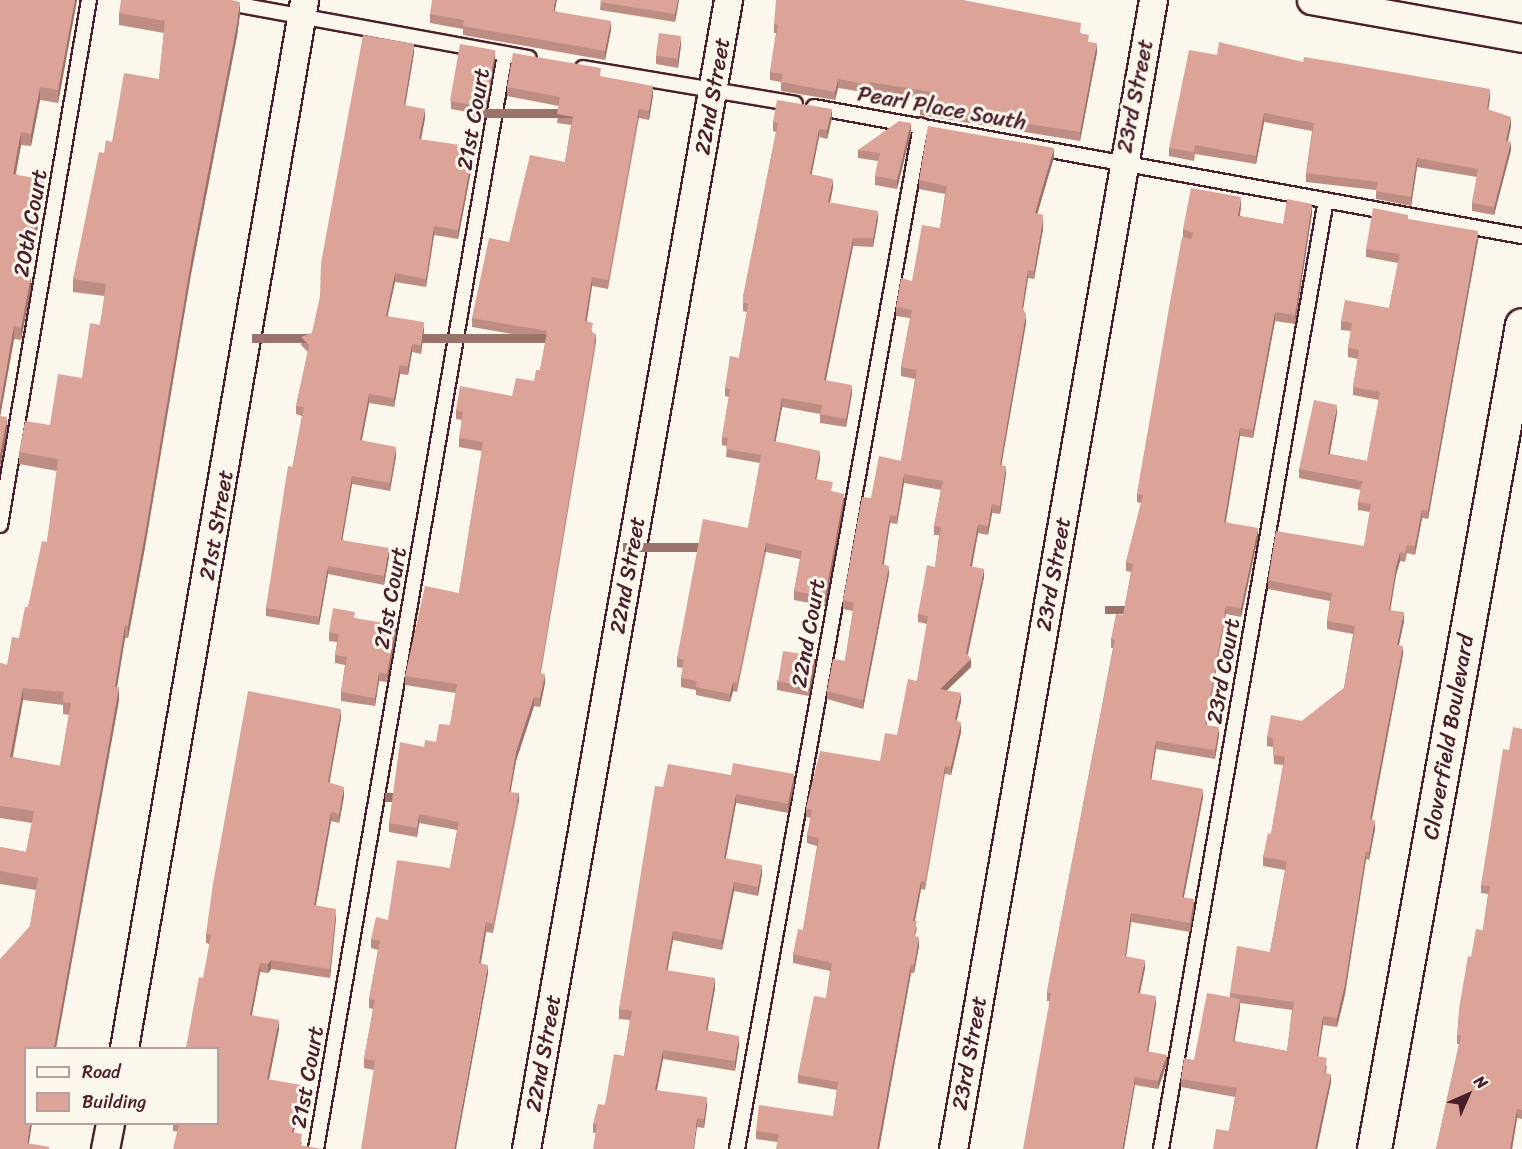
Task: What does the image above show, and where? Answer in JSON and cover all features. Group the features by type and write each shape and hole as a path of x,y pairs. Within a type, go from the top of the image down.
{"street":[{"name":"22nd Street","path":"526,1149 728,0"},
{"name":"23rd Street","path":"953,1149 1123,160 1154,0"},
{"path":"1311,0 1522,38"},
{"name":"21st Street","path":"124,1047 303,8"},
{"name":"Cloverfield Boulevard","path":"1374,1149 1522,325"},
{"path":"105,1149 110,1125"}],"lane":[{"name":"20th Court","path":"0,525 89,0"},
{"path":"212,0 303,8 540,60"},
{"name":"21st Court","path":"316,1149 505,54"},
{"name":"Pearl Place South","path":"563,64 1123,160 1522,236"},
{"name":"22nd Court","path":"737,1149 921,125"},
{"name":"23rd Court","path":"1161,1149 1326,200"}],"building":[{"path":"0,0 75,0 58,90 40,87 31,134 21,132 13,174 44,180 27,275 31,276 21,328 14,326 0,405"},
{"path":"121,0 231,0 240,2 191,261 145,535 128,626 125,625 115,687 119,687 54,1047 24,1047 24,1125 30,1125 27,1143 49,1147 49,1149 0,1149 0,959 30,926 38,878 0,871 0,847 26,852 34,811 0,806 0,663 7,665 12,637 19,638 42,541 47,542 58,459 19,452 25,421 50,425 58,374 82,378 90,323 100,325 106,284 73,279 99,152 104,153 106,140 112,142 124,73 159,79 165,21 119,13","holes":["23,688 64,692 63,702 71,703 60,766 10,757"]},
{"path":"432,0 555,0 553,11 611,21 605,51 463,26 464,20 430,14"},
{"path":"601,0 678,0 675,14 600,2"},
{"path":"776,0 963,0 1081,23 1080,33 1089,35 1088,42 1097,43 1080,132 920,107 939,93 838,79 835,92 781,82 783,74 770,72 778,25 774,24"},
{"path":"659,33 681,36 678,59 656,56"},
{"path":"363,35 414,44 404,105 425,109 419,139 474,147 458,230 434,226 426,279 395,273 386,316 424,322 421,345 412,344 408,366 400,365 394,398 369,394 360,440 396,447 390,483 352,476 341,540 389,548 384,576 328,566 319,617 266,608 288,466 293,467 304,407 296,406 309,345 301,337 312,333 320,296 321,263"},
{"path":"1219,42 1303,62 1304,57 1490,89 1487,109 1511,117 1506,141 1511,142 1494,207 1472,203 1478,169 1417,158 1411,197 1376,191 1378,182 1306,173 1314,123 1264,113 1256,156 1195,145 1194,152 1169,148 1189,50 1217,55"},
{"path":"460,44 495,50 485,107 450,101"},
{"path":"513,53 601,68 600,76 653,86 649,111 639,109 608,280 592,277 585,321 593,323 591,332 596,334 540,673 545,674 540,698 534,697 516,752 509,792 519,793 493,924 486,922 479,963 488,965 454,1149 361,1149 375,1061 364,1059 375,1000 369,999 380,941 371,939 376,917 388,920 397,860 450,868 459,822 419,814 417,828 389,823 400,742 424,747 425,740 436,742 439,724 450,725 457,684 405,676 425,586 459,593 483,442 459,438 463,412 456,410 460,386 512,396 516,378 534,381 536,370 540,370 547,331 472,318 489,238 509,242 530,155 565,162 573,117 557,114 560,97 507,87"},
{"path":"777,100 832,109 827,130 819,129 810,174 833,179 828,202 878,211 873,238 853,238 824,380 852,385 846,419 820,414 822,405 782,398 774,441 820,451 815,479 833,482 831,491 844,494 825,597 794,591 802,551 766,543 737,683 733,682 730,694 696,687 697,681 681,678 684,660 677,658 703,519 748,528 761,455 726,449 728,438 722,437 730,389 725,388 730,356 739,358 748,304 743,303 743,297 778,123 773,122"},
{"path":"899,121 911,123 897,180 875,176 880,153 858,150"},
{"path":"928,126 1054,148 1035,213 1043,215 1043,220 1034,271 1028,270 1022,307 1026,314 1000,465 1006,466 1000,506 992,504 988,526 978,524 970,566 984,569 966,653 971,659 940,689 961,693 955,719 961,723 951,767 945,766 925,882 921,881 913,921 917,921 914,936 919,937 914,965 911,964 877,1149 776,1149 779,1134 756,1131 759,1105 833,1116 838,1082 798,1075 814,996 826,998 832,963 793,954 798,929 803,930 819,838 807,835 812,810 806,808 820,751 880,761 885,733 897,735 908,679 917,681 928,616 918,614 927,565 935,567 941,527 934,526 943,481 904,474 897,516 890,515 882,564 889,566 863,700 827,691 833,659 845,661 854,603 843,600 862,497 871,498 879,456 901,461 917,370 901,367 912,310 896,307 901,278 912,281 922,225 940,228 947,186 919,180"},
{"path":"1191,188 1241,197 1238,216 1283,224 1287,199 1312,204 1295,315 1275,312 1253,430 1240,428 1224,522 1258,528 1241,608 1226,606 1205,725 1219,727 1215,750 1156,741 1150,779 1203,789 1182,897 1194,899 1190,923 1131,913 1125,956 1145,960 1138,993 1156,996 1147,1051 1167,1055 1158,1081 1135,1077 1122,1149 1023,1149 1051,993 1047,992 1115,640 1111,639 1116,614 1123,615 1133,564 1126,562 1143,495 1137,494 1182,237 1191,239 1193,233 1183,229"},
{"path":"1373,208 1408,215 1408,219 1478,231 1428,511 1422,510 1415,546 1407,545 1405,553 1400,552 1396,567 1389,610 1404,612 1397,645 1403,646 1370,819 1375,820 1369,852 1366,851 1345,985 1337,1018 1323,1016 1317,1056 1327,1058 1324,1073 1331,1074 1315,1149 1213,1149 1216,1129 1229,1131 1237,1088 1181,1079 1184,1058 1194,1060 1207,993 1240,999 1233,1041 1287,1051 1294,1002 1230,993 1237,946 1270,952 1287,861 1263,857 1268,833 1271,834 1285,757 1274,755 1273,738 1267,737 1271,715 1302,721 1344,688 1355,626 1327,621 1332,593 1268,580 1276,531 1364,546 1371,504 1358,502 1362,481 1299,469 1314,400 1337,405 1328,454 1367,461 1380,392 1353,387 1359,350 1348,348 1352,323 1341,321 1345,300 1389,308 1400,254 1366,249"},
{"path":"0,416 7,417 0,455"},
{"path":"333,608 355,612 354,618 396,625 387,674 379,672 375,698 341,692 347,657 335,655 339,634 329,632"},
{"path":"783,651 815,656 810,687 778,682"},
{"path":"248,691 341,709 328,782 344,787 339,814 331,812 314,905 336,909 330,969 271,960 268,964 260,963 250,1015 279,1020 267,1079 301,1085 292,1132 302,1134 300,1145 322,1149 173,1149 179,1125 219,1125 219,1047 186,1047 199,977 203,978 211,935 206,934"},
{"path":"1513,727 1522,729 1522,1110 1517,1109 1510,1149 1436,1149 1461,1036 1457,1035 1459,1009 1468,956 1471,957 1476,929 1483,930 1490,886 1481,885 1503,749 1509,750"},
{"path":"733,763 794,774 788,804 736,794 724,858 762,865 758,887 734,882 722,940 673,931 666,970 715,978 706,1030 739,1036 735,1061 663,1050 655,1090 707,1097 704,1119 697,1118 693,1149 593,1149 597,1124 593,1124 598,1104 605,1105 614,1054 624,1056 632,1011 619,1009 655,786 663,787 668,764 731,775"}]}
